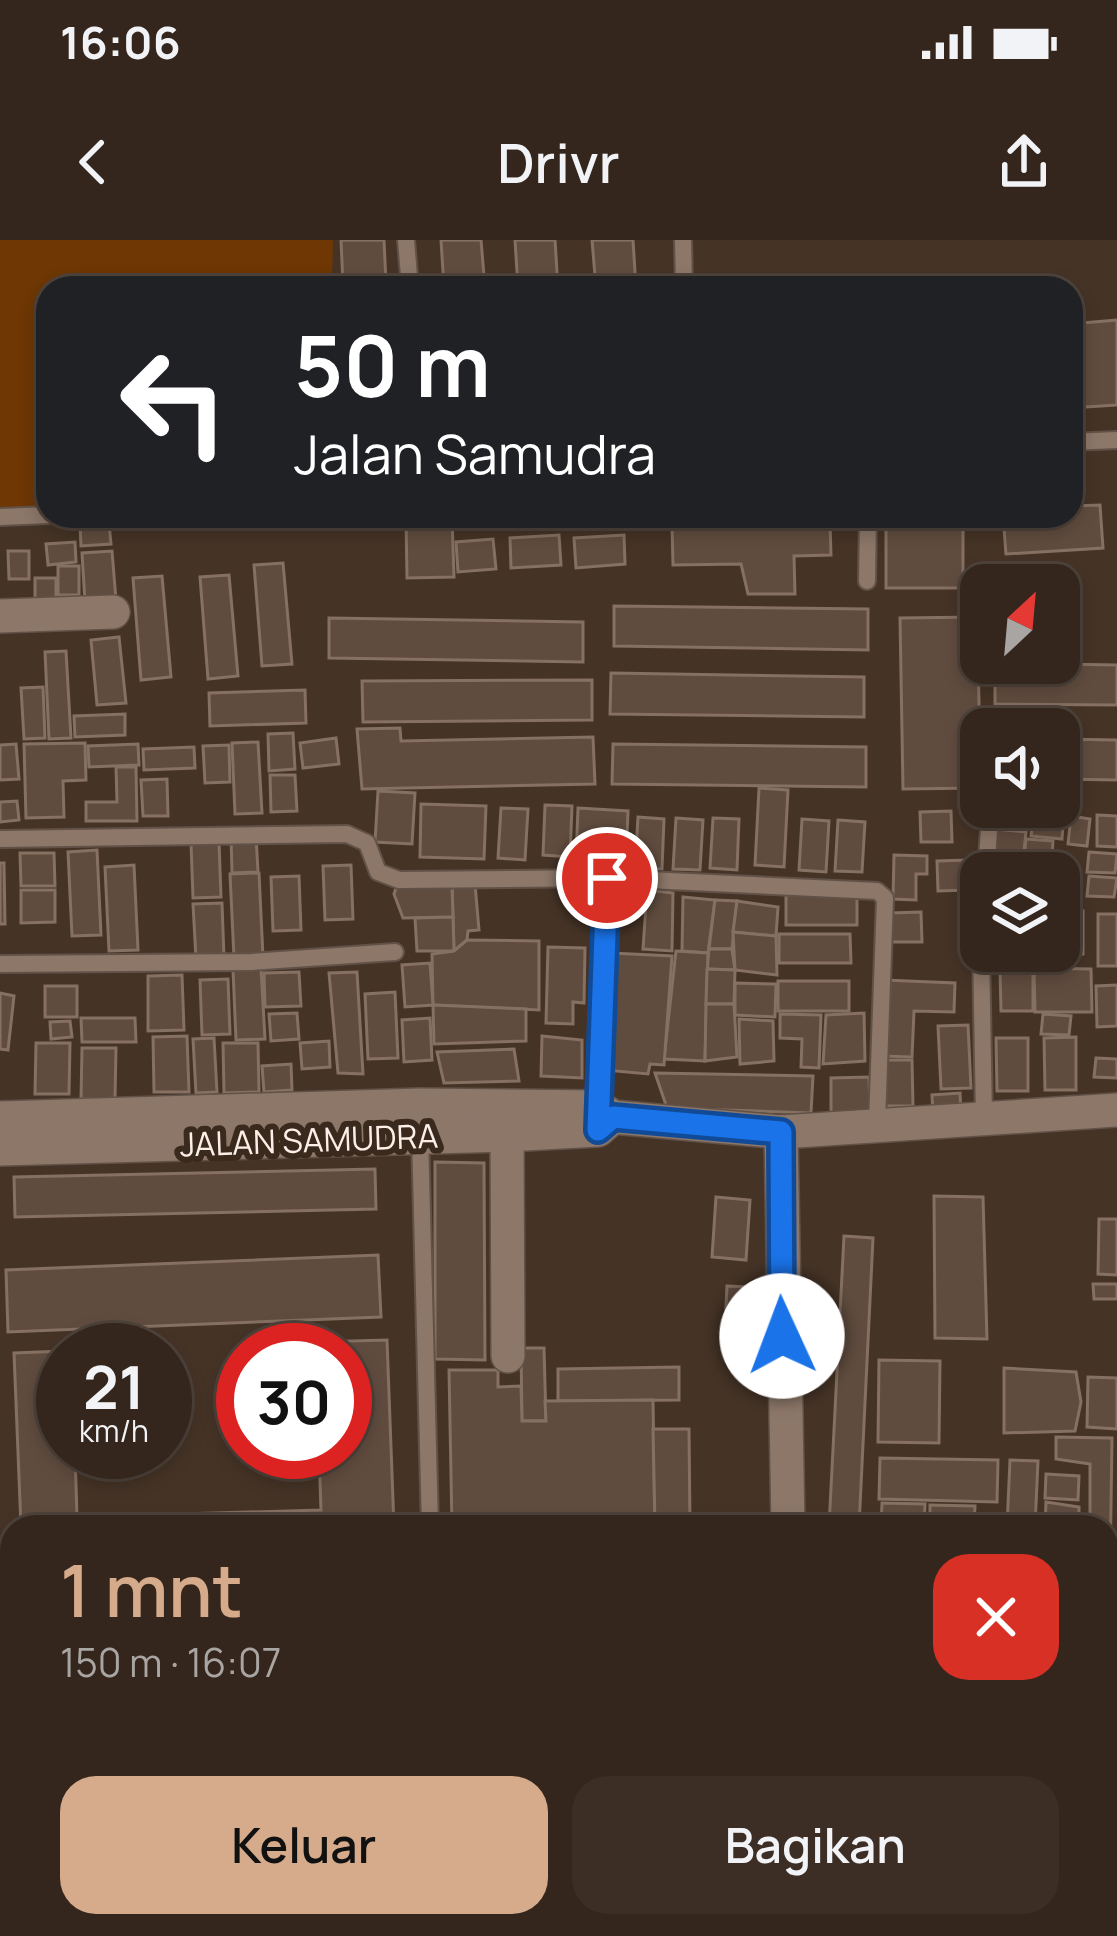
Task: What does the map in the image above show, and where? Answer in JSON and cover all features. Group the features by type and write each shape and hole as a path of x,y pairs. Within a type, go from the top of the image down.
{"street":[{"path":"0,616 113,612"},
{"name":"JALAN SAMUDRA","path":"0,1118 603,1118 781,1132 1117,1110"},
{"name":"JALAN SAMUDRA","path":"0,1149 420,1121 507,1136 603,1118"},
{"path":"781,1132 788,1515"},
{"path":"507,1136 508,1356"}],"lane":[{"path":"406,240 409,276"},
{"path":"683,240 684,276"},
{"path":"1083,441 1117,440"},
{"path":"0,517 36,516"},
{"path":"867,581 868,528"},
{"path":"0,839 347,833 367,843 378,872 399,880 607,878 880,892 885,898 877,1123"},
{"path":"603,1118 607,878"},
{"path":"0,964 228,963 395,952"},
{"path":"981,972 984,1118"},
{"path":"420,1121 430,1515"}],"shaded area":[{"path":"0,240 333,240 332,276 36,276 36,513 0,514"}],"building":[{"path":"341,240 384,240 386,276 343,276"},
{"path":"441,240 481,240 484,276 443,276"},
{"path":"515,240 555,240 557,276 517,276"},
{"path":"592,240 633,240 635,276 595,276"},
{"path":"1117,320 1117,405 1083,407 1083,323"},
{"path":"1100,505 1103,548 1006,554 1004,528 1083,528 1083,506"},
{"path":"80,528 109,528 111,544 81,546"},
{"path":"406,528 452,528 454,577 407,578"},
{"path":"672,528 830,528 831,555 794,556 795,594 748,594 741,564 673,565"},
{"path":"886,528 963,528 960,588 886,588"},
{"path":"559,535 561,565 511,568 510,538"},
{"path":"624,535 625,564 576,568 574,538"},
{"path":"493,539 496,569 458,572 456,542"},
{"path":"75,542 76,562 48,565 46,544"},
{"path":"8,551 29,551 29,579 9,579"},
{"path":"112,551 116,600 85,602 82,553"},
{"path":"283,563 292,664 262,666 254,565"},
{"path":"58,566 79,566 79,595 58,595"},
{"path":"229,575 238,676 208,679 200,577"},
{"path":"162,576 171,677 141,680 133,578"},
{"path":"35,578 56,578 56,607 35,607"},
{"path":"614,606 868,609 868,650 614,646"},
{"path":"960,617 960,684 979,684 979,708 960,708 960,788 903,789 900,618"},
{"path":"329,618 583,622 583,662 329,658"},
{"path":"119,637 126,703 97,705 91,640"},
{"path":"66,651 71,738 49,739 45,652"},
{"path":"1080,664 1117,665 1117,705 995,704 995,684 1080,684"},
{"path":"611,673 864,677 864,717 610,714"},
{"path":"592,680 592,720 363,722 362,681"},
{"path":"43,687 45,738 24,739 21,688"},
{"path":"305,690 306,723 210,726 209,693"},
{"path":"125,714 125,735 75,737 74,716"},
{"path":"400,728 401,741 593,737 595,784 362,789 357,729"},
{"path":"293,733 295,769 269,771 268,734"},
{"path":"336,738 339,764 303,768 300,743"},
{"path":"1080,739 1117,740 1117,780 1080,779"},
{"path":"258,742 262,813 235,814 232,743"},
{"path":"85,743 86,780 63,781 64,817 26,818 24,744"},
{"path":"16,744 19,779 0,780 0,745"},
{"path":"138,744 139,765 89,767 88,746"},
{"path":"613,744 866,747 866,787 612,784"},
{"path":"229,745 230,782 205,783 203,746"},
{"path":"194,747 195,768 144,770 143,749"},
{"path":"116,767 136,767 137,821 86,821 86,802 117,802"},
{"path":"270,775 295,775 297,811 271,812"},
{"path":"167,779 168,816 143,816 141,780"},
{"path":"759,788 788,790 784,867 755,865"},
{"path":"378,791 415,793 412,844 375,842"},
{"path":"17,801 19,820 0,822 0,802"},
{"path":"421,804 486,806 484,859 420,857"},
{"path":"545,805 572,806 570,857 543,855"},
{"path":"501,808 528,809 525,860 498,858"},
{"path":"578,808 628,811 626,862 576,860"},
{"path":"951,811 952,842 921,842 920,812"},
{"path":"1097,815 1117,816 1117,847 1097,846"},
{"path":"638,817 664,819 662,869 635,868"},
{"path":"1080,817 1090,819 1087,846 1068,844 1070,828 1080,828"},
{"path":"676,818 703,820 700,870 673,869"},
{"path":"713,818 739,819 737,870 710,868"},
{"path":"802,819 829,821 826,872 799,870"},
{"path":"838,820 865,822 862,872 835,871"},
{"path":"1032,828 1063,828 1062,839 1031,836"},
{"path":"995,829 1026,832 1024,852 993,852"},
{"path":"256,835 258,872 232,873 231,836"},
{"path":"1026,839 1053,841 1052,852 1025,852"},
{"path":"219,842 221,897 193,898 191,843"},
{"path":"97,850 101,935 72,936 68,852"},
{"path":"1089,852 1117,854 1115,873 1087,872"},
{"path":"20,853 54,853 55,886 21,886"},
{"path":"894,855 927,856 927,874 916,874 916,900 893,899"},
{"path":"960,860 960,890 938,891 937,861"},
{"path":"0,863 4,863 5,924 0,924"},
{"path":"134,865 138,950 109,951 105,867"},
{"path":"351,865 353,919 325,920 323,866"},
{"path":"259,873 263,957 234,958 230,874"},
{"path":"299,876 301,930 273,931 271,877"},
{"path":"1089,876 1117,878 1114,897 1087,896"},
{"path":"475,884 479,930 468,931 467,940 454,951 452,885"},
{"path":"397,885 452,885 453,917 403,918 394,894"},
{"path":"21,890 55,890 55,922 21,923"},
{"path":"647,890 673,893 672,951 643,949"},
{"path":"786,895 857,895 857,925 786,925"},
{"path":"683,897 715,900 708,953 682,951"},
{"path":"715,900 737,901 732,949 709,949"},
{"path":"737,901 778,907 776,936 733,932"},
{"path":"222,903 224,958 196,959 193,904"},
{"path":"1080,911 1083,911 1080,954"},
{"path":"921,912 922,942 891,942 890,913"},
{"path":"1098,914 1117,914 1117,966 1098,966"},
{"path":"453,917 454,951 417,951 415,918"},
{"path":"733,932 776,936 777,975 735,970"},
{"path":"779,934 850,934 851,963 779,963"},
{"path":"467,940 539,941 539,1010 433,1005 432,954 454,951"},
{"path":"548,947 585,948 584,1003 573,1002 573,1024 546,1023"},
{"path":"709,949 732,949 735,970 707,969"},
{"path":"676,951 708,953 705,1061 664,1059"},
{"path":"611,953 672,956 664,1065 650,1064 648,1074 604,1070"},
{"path":"430,963 433,1005 405,1007 402,965"},
{"path":"261,968 265,1039 236,1040 233,970"},
{"path":"707,969 735,970 734,1004 706,1004"},
{"path":"1091,969 1092,1012 1035,1012 1034,972"},
{"path":"299,972 301,1006 265,1007 264,973"},
{"path":"357,972 363,1074 338,1073 329,973"},
{"path":"1000,972 1033,972 1033,1011 1001,1011"},
{"path":"182,975 184,1030 148,1031 148,976"},
{"path":"228,979 230,1034 202,1035 200,980"},
{"path":"884,980 955,983 954,1012 914,1011 912,1057 882,1056"},
{"path":"778,981 849,981 849,1011 778,1011"},
{"path":"735,983 776,984 775,1017 735,1015"},
{"path":"1117,985 1117,1026 1097,1027 1096,986"},
{"path":"45,986 77,986 77,1017 45,1017"},
{"path":"395,992 398,1058 368,1059 365,994"},
{"path":"0,993 14,996 8,1050 0,1049"},
{"path":"706,1004 734,1004 737,1057 705,1061"},
{"path":"433,1005 526,1009 526,1041 434,1044"},
{"path":"297,1013 299,1039 271,1041 269,1014"},
{"path":"864,1013 865,1061 823,1064 826,1015"},
{"path":"780,1014 821,1015 819,1068 801,1067 802,1039 780,1038"},
{"path":"1043,1014 1071,1016 1069,1035 1041,1034"},
{"path":"81,1018 135,1018 136,1042 82,1042"},
{"path":"430,1018 432,1060 404,1062 402,1020"},
{"path":"739,1019 773,1021 774,1061 740,1064"},
{"path":"70,1021 72,1037 51,1039 50,1022"},
{"path":"968,1025 971,1088 941,1089 938,1026"},
{"path":"187,1036 189,1092 154,1092 153,1037"},
{"path":"542,1036 582,1040 582,1078 541,1076"},
{"path":"1076,1037 1076,1090 1045,1090 1044,1038"},
{"path":"214,1038 217,1092 196,1093 193,1039"},
{"path":"996,1038 1028,1038 1028,1091 997,1091"},
{"path":"329,1041 330,1067 302,1069 300,1043"},
{"path":"36,1043 70,1043 69,1094 35,1094"},
{"path":"223,1043 258,1043 259,1092 224,1093"},
{"path":"82,1048 116,1048 115,1099 81,1099"},
{"path":"514,1049 519,1081 444,1083 437,1052"},
{"path":"1096,1058 1117,1059 1117,1078 1094,1077"},
{"path":"882,1060 912,1060 913,1106 882,1106"},
{"path":"291,1064 292,1090 264,1092 262,1066"},
{"path":"655,1073 813,1076 811,1113 667,1108"},
{"path":"869,1077 870,1114 831,1115 831,1078"},
{"path":"960,1093 961,1113 933,1115 932,1095"},
{"path":"435,1162 484,1163 485,1360 435,1359"},
{"path":"375,1169 376,1209 15,1217 14,1177"},
{"path":"934,1196 983,1197 987,1339 935,1338"},
{"path":"716,1197 750,1200 746,1260 712,1257"},
{"path":"1099,1219 1117,1219 1117,1275 1098,1274"},
{"path":"844,1236 873,1238 860,1515 830,1515"},
{"path":"378,1255 381,1317 192,1325 36,1323 36,1331 8,1332 6,1270"},
{"path":"1093,1284 1117,1284 1117,1299 1094,1299"},
{"path":"727,1286 749,1287 747,1346 724,1345"},
{"path":"372,1340 387,1340 394,1515 147,1515 321,1510 320,1479 372,1479"},
{"path":"521,1348 544,1348 546,1421 522,1421"},
{"path":"36,1352 36,1479 76,1479 77,1515 21,1515 14,1353"},
{"path":"879,1360 940,1361 939,1443 878,1442"},
{"path":"679,1367 679,1400 558,1401 558,1369"},
{"path":"1004,1368 1076,1372 1081,1402 1075,1431 1004,1433"},
{"path":"449,1370 498,1370 498,1387 521,1386 522,1421 546,1421 545,1401 653,1400 655,1515 452,1515"},
{"path":"1088,1377 1117,1378 1117,1429 1087,1427"},
{"path":"653,1429 689,1429 690,1515 655,1515"},
{"path":"1056,1437 1112,1438 1111,1515 1090,1515 1090,1464 1056,1459"},
{"path":"880,1458 998,1460 997,1502 879,1499"},
{"path":"1010,1460 1038,1461 1036,1515 1008,1515"},
{"path":"1046,1474 1079,1476 1078,1500 1045,1498"},
{"path":"1046,1502 1079,1507 1079,1515 1045,1515"},
{"path":"882,1503 925,1504 925,1515 882,1515"},
{"path":"930,1505 975,1506 974,1515 930,1515"}],"route":[{"path":"607,878 598,1130 613,1117 781,1132 782,1336"}]}
